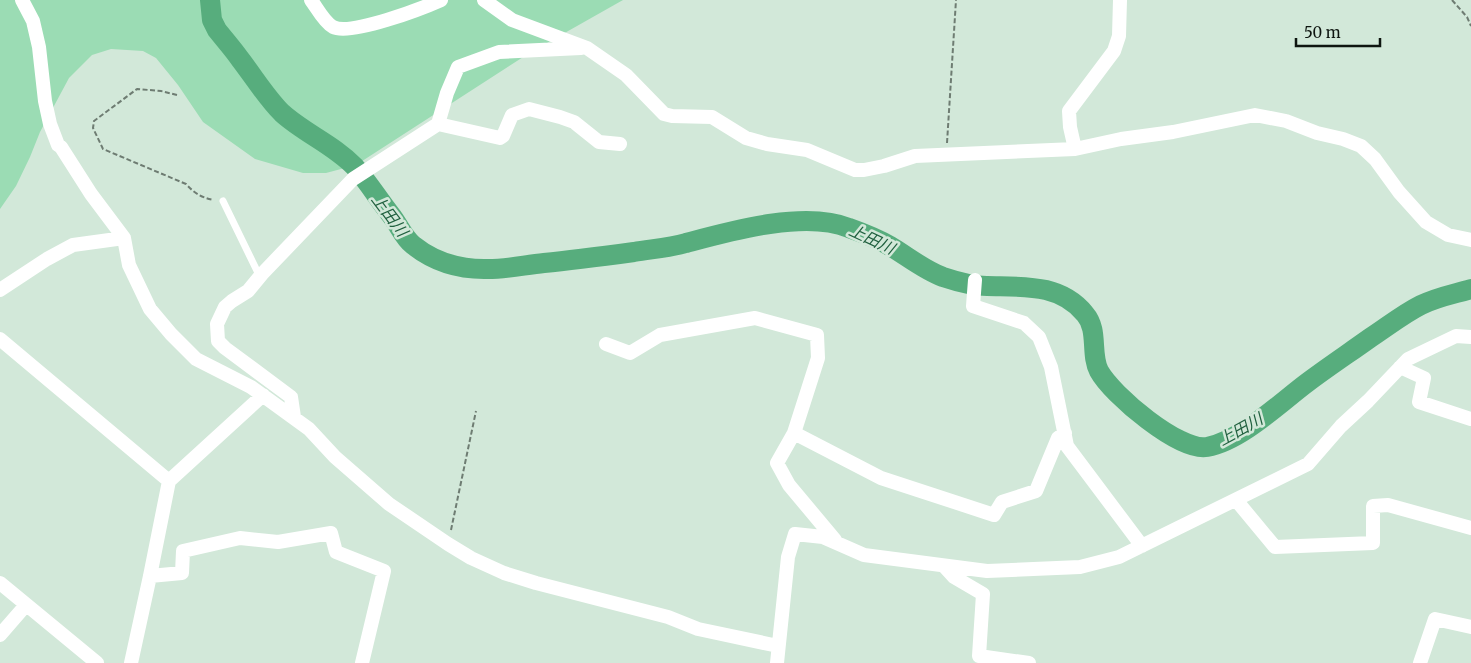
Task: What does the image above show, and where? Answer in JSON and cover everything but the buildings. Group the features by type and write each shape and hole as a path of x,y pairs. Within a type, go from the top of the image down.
{"street":[{"path":"22,0 33,21 39,47 44,101 58,145 62,147 91,194 124,238 130,265 150,309 196,359 251,387 294,417 309,429 335,457 389,504 471,558 536,583 668,617 698,630 778,646"},
{"path":"311,0 331,26 338,29 364,26 412,12 441,0"},
{"path":"484,0 512,20 587,48 626,75 664,114 712,117 746,138 767,144 807,150 855,170 874,168 915,156 1075,149 1256,115 1286,121 1317,133 1343,139 1361,146 1426,222 1448,235 1471,240"},
{"path":"1075,149 1068,118 1069,111 1114,51 1118,36 1120,0"},
{"path":"294,417 291,397 218,341 217,324 225,308 248,291 353,179 438,124 447,93 458,67 499,52 587,48"},
{"path":"438,124 500,138 504,136 512,115 529,110 574,122 600,142 620,144"},
{"path":"0,290 47,259 73,245 124,238"},
{"path":"976,280 973,306 1024,323 1039,337 1051,367 1067,446 1142,546"},
{"path":"606,344 630,353 660,334 755,318 817,335 818,358 794,432 777,463 789,485 837,543"},
{"path":"777,663 788,557 794,534 823,537 864,555 987,571 1080,566 1119,557 1308,464 1341,426 1408,359 1456,336 1471,337"},
{"path":"0,339 169,481"},
{"path":"1400,367 1424,378 1419,402 1471,419"},
{"path":"131,663 169,481 262,395"},
{"path":"794,432 881,478 994,516 1002,502 1036,492 1058,438 1064,433"},
{"path":"1236,500 1275,547 1373,543 1373,506 1388,505 1471,528"},
{"path":"150,576 182,573 183,551 240,538 278,542 331,534 336,552 384,571 362,663"},
{"path":"944,566 954,576 983,594 979,659 1029,663"},
{"path":"0,583 97,663"},
{"path":"0,635 26,605"},
{"path":"1420,663 1434,619 1471,627"}],"lane":[{"path":"224,201 260,277"}],"path":[{"path":"946,156 956,0"},
{"path":"1452,0 1467,17 1471,26"},
{"path":"177,95 161,91 137,89 94,121 94,128 103,149 186,184 194,192 206,199 224,201"},
{"path":"448,544 476,411"}],"green space":[{"path":"0,0 623,0 531,52 356,165 326,173 303,173 255,159 203,122 178,85 156,58 143,51 111,49 92,55 69,78 40,132 16,186 0,209"}],"waterway":[{"name":"上田川","path":"210,0 212,20 217,30 276,107 291,120 347,159 355,167 410,242 437,260 465,268 499,269 680,245 768,224 811,221 831,223 880,241 929,271 948,279 982,286 1014,286 1040,289 1064,297 1075,304 1089,320 1092,327 1096,364 1106,381 1148,420 1181,441 1195,446 1207,447 1233,437 1260,420 1323,371 1414,309 1433,300 1471,289"}]}
